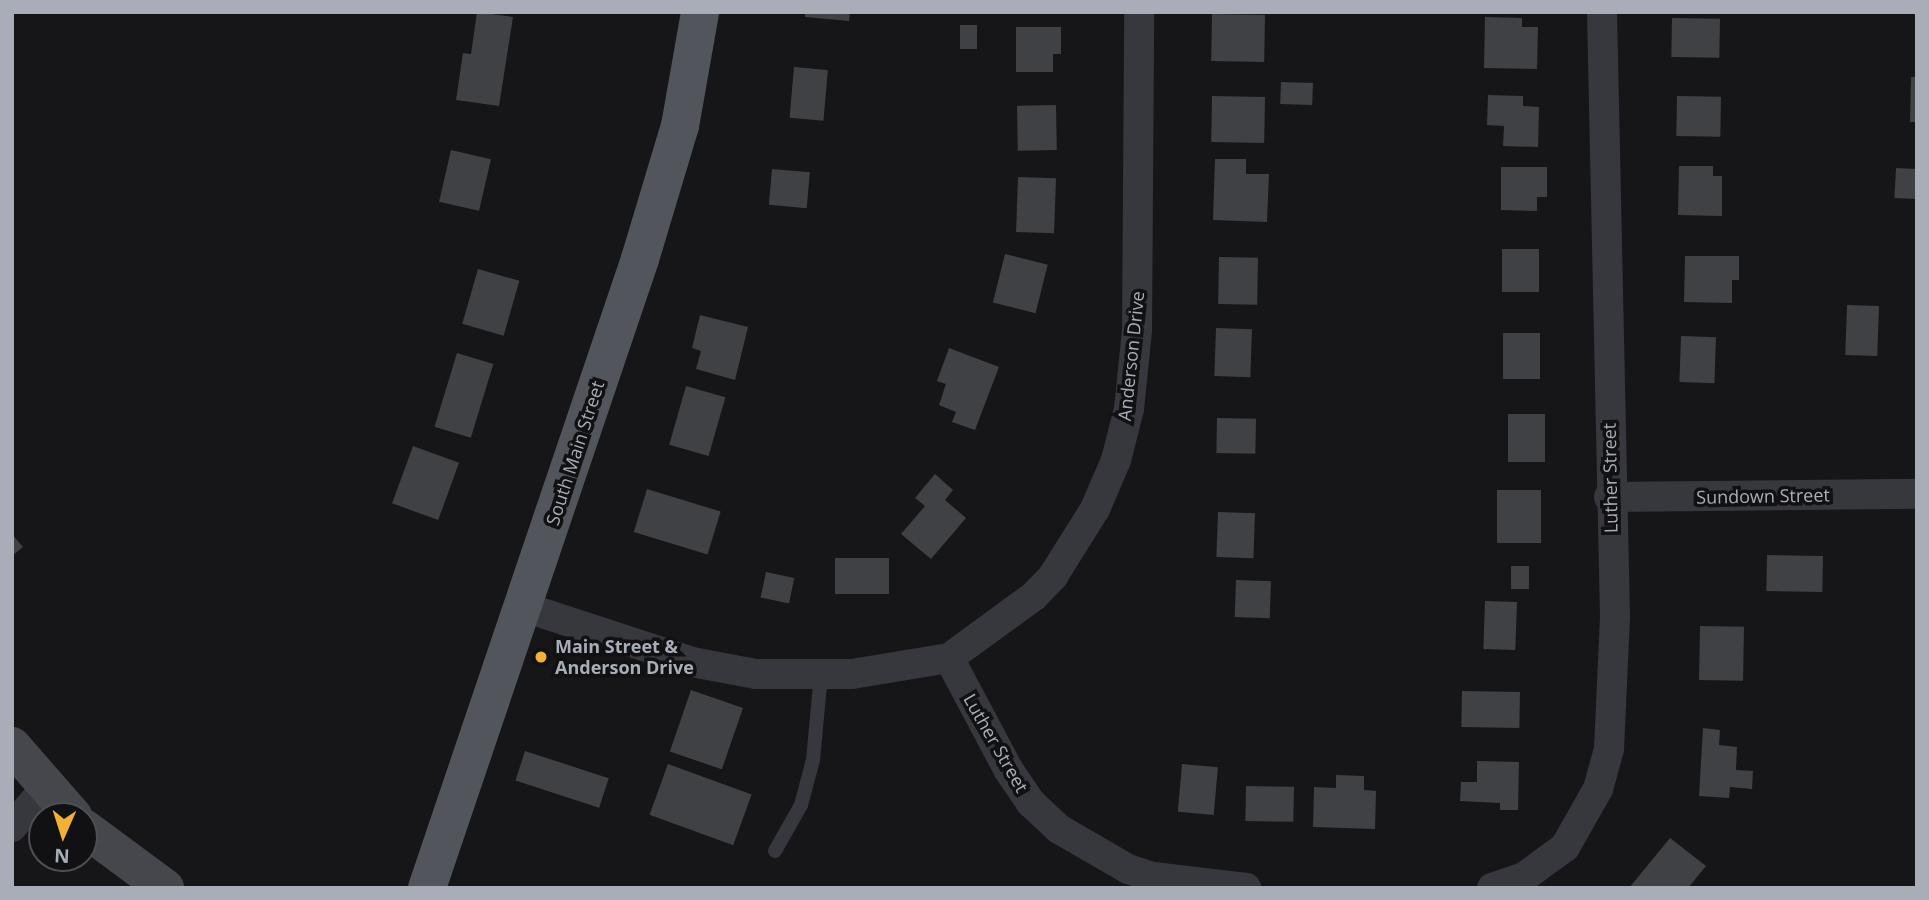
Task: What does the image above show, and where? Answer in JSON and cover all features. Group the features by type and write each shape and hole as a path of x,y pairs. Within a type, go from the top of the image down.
{"main road":[{"name":"South Main Street","path":"427,888 524,607 676,139 700,12"}],"street":[{"name":"Anderson Drive","path":"524,607 692,662 756,674 852,674 948,658 993,629 1053,576 1096,509 1116,460 1129,409 1137,330 1139,12"},
{"name":"Luther Street","path":"1492,888 1524,877 1565,847 1598,789 1609,749 1615,697 1609,497 1602,12"},
{"name":"Sundown Street","path":"1609,497 1917,494"},
{"name":"Luther Street","path":"948,658 1008,769 1030,802 1059,829 1128,869 1153,877 1246,888"},
{"path":"12,746 61,802"},
{"path":"12,827 47,786"},
{"path":"98,838 166,888"}],"lane":[{"path":"775,851 801,805 813,760 821,674"}],"building":[{"path":"477,12 513,17 499,106 456,100 463,53 471,54"},
{"path":"805,12 850,12 849,21 805,17"},
{"path":"1212,14 1265,15 1264,62 1211,61"},
{"path":"1485,17 1522,18 1522,27 1538,27 1537,69 1484,68"},
{"path":"1672,18 1720,19 1719,58 1671,57"},
{"path":"960,25 977,25 977,49 960,49"},
{"path":"1016,27 1061,27 1061,54 1053,54 1053,72 1016,72"},
{"path":"794,67 828,70 823,121 790,118"},
{"path":"1911,77 1917,77 1917,122 1910,122"},
{"path":"1281,82 1313,83 1312,105 1280,104"},
{"path":"1488,95 1523,96 1523,106 1539,107 1538,147 1503,146 1504,126 1487,125"},
{"path":"1212,96 1265,97 1264,143 1211,142"},
{"path":"1677,96 1721,97 1720,137 1676,136"},
{"path":"1056,105 1057,150 1018,151 1017,106"},
{"path":"451,150 491,159 479,211 439,202"},
{"path":"1215,159 1246,159 1246,174 1269,174 1267,222 1213,220"},
{"path":"1679,166 1713,166 1713,176 1722,176 1722,216 1678,215"},
{"path":"1501,167 1547,167 1547,197 1537,197 1537,211 1501,210"},
{"path":"1896,168 1917,169 1915,199 1894,198"},
{"path":"772,169 810,172 807,208 769,205"},
{"path":"1018,177 1056,178 1054,233 1016,232"},
{"path":"1502,249 1539,249 1539,292 1502,292"},
{"path":"1005,254 1048,265 1036,313 993,303"},
{"path":"1685,256 1739,256 1739,280 1732,280 1732,303 1684,302"},
{"path":"1219,257 1258,258 1257,305 1218,304"},
{"path":"478,269 519,281 504,336 462,324"},
{"path":"1847,305 1879,306 1877,356 1845,355"},
{"path":"700,315 748,327 735,380 696,369 701,351 692,348"},
{"path":"1216,328 1252,329 1250,377 1214,376"},
{"path":"1503,333 1540,333 1540,379 1503,379"},
{"path":"1681,336 1716,337 1714,383 1679,382"},
{"path":"949,348 999,367 975,430 952,422 956,412 939,405 946,384 937,381"},
{"path":"457,353 493,364 471,438 434,427"},
{"path":"686,386 725,397 709,456 669,445"},
{"path":"1508,414 1545,414 1545,462 1508,462"},
{"path":"1217,418 1256,419 1255,454 1216,453"},
{"path":"413,446 459,463 438,520 392,503"},
{"path":"935,474 953,490 945,500 966,518 931,559 901,534 925,506 915,498"},
{"path":"647,489 721,512 707,555 634,532"},
{"path":"1497,490 1541,490 1541,543 1497,543"},
{"path":"1218,512 1255,513 1253,558 1216,557"},
{"path":"12,534 23,547 12,556"},
{"path":"1767,555 1823,556 1822,592 1766,591"},
{"path":"835,558 889,558 889,594 835,594"},
{"path":"1511,566 1529,566 1529,589 1511,589"},
{"path":"766,572 794,578 789,603 761,597"},
{"path":"1236,580 1271,581 1270,618 1235,617"},
{"path":"1485,601 1517,602 1515,650 1483,649"},
{"path":"1700,626 1744,627 1743,681 1699,680"},
{"path":"691,690 743,708 722,769 670,751"},
{"path":"1462,691 1520,692 1519,728 1461,727"},
{"path":"1703,728 1720,730 1719,745 1737,747 1736,770 1753,771 1752,789 1730,787 1729,798 1699,796"},
{"path":"525,751 609,778 599,808 515,780"},
{"path":"1477,761 1519,762 1518,810 1500,810 1500,803 1460,801 1461,782 1477,782"},
{"path":"668,764 752,794 733,845 650,815"},
{"path":"1182,764 1218,767 1214,815 1178,812"},
{"path":"1336,775 1364,776 1364,790 1376,791 1375,829 1313,827 1314,787 1336,788"},
{"path":"1246,786 1294,787 1293,822 1245,821"},
{"path":"1670,838 1706,866 1688,888 1629,888"}],"place":[{"name":"Main Street & Anderson Drive","path":"541,657"}]}
